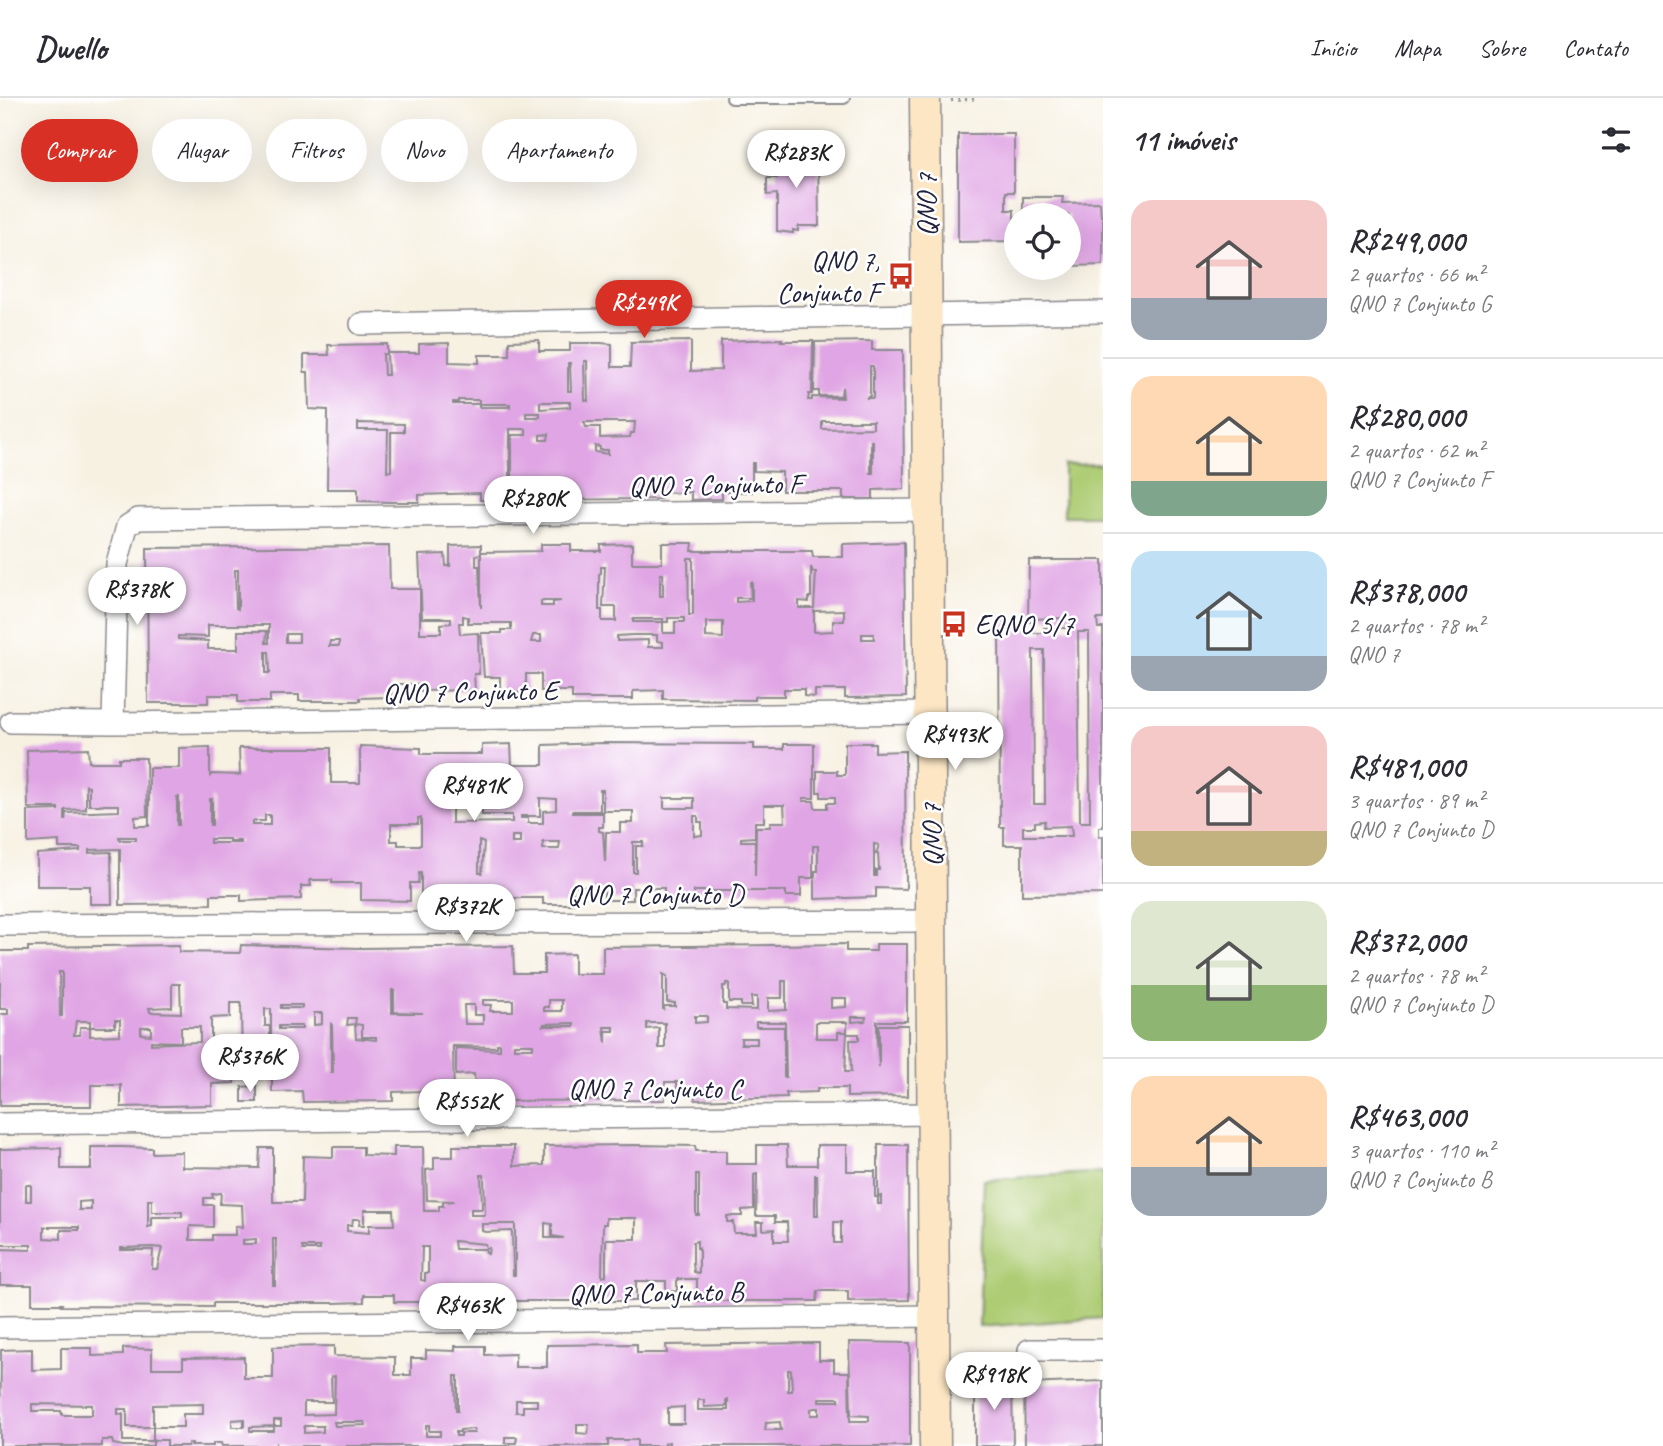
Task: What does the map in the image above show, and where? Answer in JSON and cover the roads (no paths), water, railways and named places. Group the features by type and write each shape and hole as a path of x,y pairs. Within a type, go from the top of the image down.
{"main road":[{"name":"QNO 7","path":"925,98 936,1446"}],"street":[{"path":"361,324 1103,312"},
{"name":"QNO 7 Conjunto F","path":"113,723 117,564 127,526 138,519 928,510"},
{"name":"QNO 7 Conjunto E","path":"11,722 929,713"},
{"name":"QNO 7 Conjunto D","path":"0,925 932,921"},
{"name":"QNO 7 Conjunto C","path":"0,1124 933,1114"},
{"name":"QNO 7 Conjunto B","path":"0,1327 935,1316"},
{"path":"1029,1350 1103,1350"}],"lane":[{"path":"732,98 844,99"}],"place":[{"name":"QNO 7, Conjunto F","path":"901,276"},
{"name":"EQNO 5/7","path":"954,624"}]}
